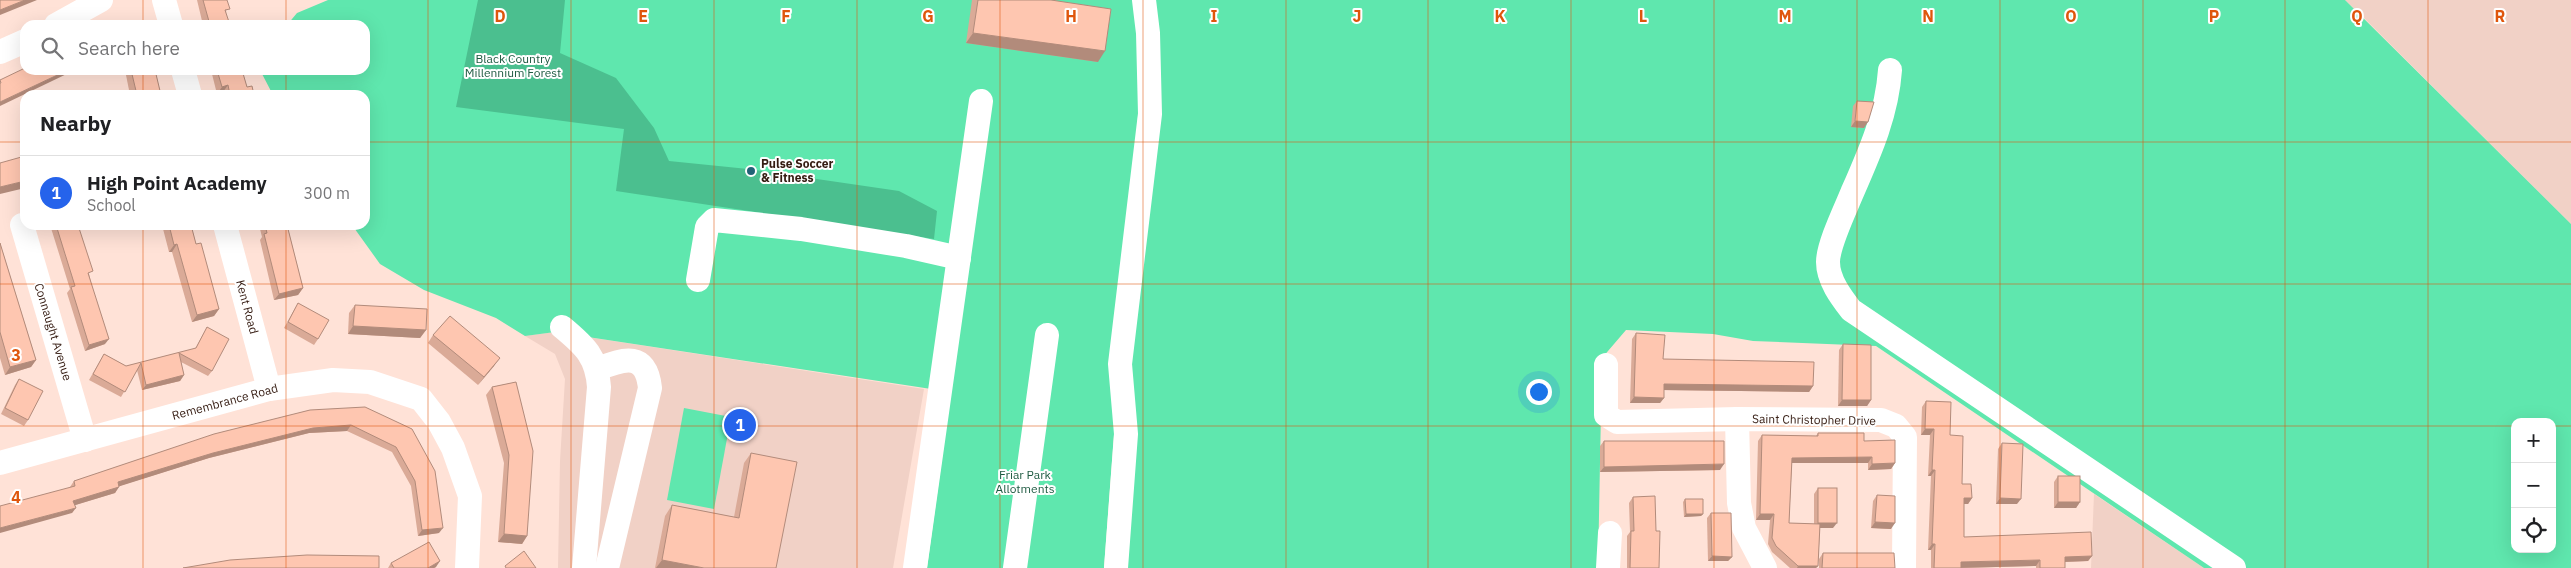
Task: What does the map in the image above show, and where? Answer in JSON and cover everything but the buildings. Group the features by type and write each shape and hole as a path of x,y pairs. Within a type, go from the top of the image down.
{"street":[{"path":"65,20 101,0"},
{"path":"164,0 170,20"},
{"path":"1116,568 1126,434 1120,364 1150,114 1148,33 1144,0"},
{"path":"0,52 20,43"},
{"path":"1890,70 1889,93 1878,133 1842,216 1828,262 1836,289 1851,310 2234,568"},
{"path":"184,75 189,90"},
{"path":"915,568 982,101"},
{"path":"698,280 707,227 714,220 801,229 906,246 959,258"},
{"name":"Connaught Avenue","path":"23,230 85,440"},
{"name":"Kent Road","path":"226,230 269,388"},
{"path":"562,327 590,353 598,369 599,387 584,568"},
{"path":"1015,568 1047,335"},
{"path":"598,369 623,360 636,362 645,366 650,388 607,568"},
{"name":"Saint Christopher Drive","path":"1606,365 1606,415 1617,422 1736,419 1881,420 1896,426 1905,437 1904,568"},
{"name":"Remembrance Road","path":"0,463 269,388 333,380 370,382 421,399 439,422 453,448 470,496 467,568"},
{"name":"Saint Christopher Drive","path":"1736,419 1739,503 1744,528 1765,568"},
{"path":"1608,568 1610,533"}],"shaded area":[{"path":"2345,0 2571,0 2571,224 2363,17"},
{"path":"555,332 924,389 893,568 558,568 560,461 565,379 555,354 525,336"},
{"path":"2094,494 2204,568 2091,568"}],"green space":[{"name":"Pulse Soccer & Fitness","path":"328,0 1140,0 1144,36 1104,568 927,568 951,392 555,332 525,336 496,318 424,290 380,264 356,230 370,230 370,90 270,90 263,75 370,75 370,20 291,20 297,13"},
{"name":"Black Country Millennium Forest","path":"478,0 565,0 560,53 616,78 654,128 669,161 748,169 899,191 937,211 934,239 616,191 624,129 456,107"},
{"path":"1149,0 2345,0 2571,224 2571,568 2204,568 1876,346 1753,341 1713,334 1626,330 1602,358 1598,568 1125,568 1127,364"},
{"path":"684,408 731,417 714,509 667,500"}],"place":[{"name":"Pulse Soccer & Fitness","path":"751,171"},
{"name":"High Point Academy","path":"740,425"}],"park label":[{"name":"Friar Park Allotments","path":"1025,482"}]}
